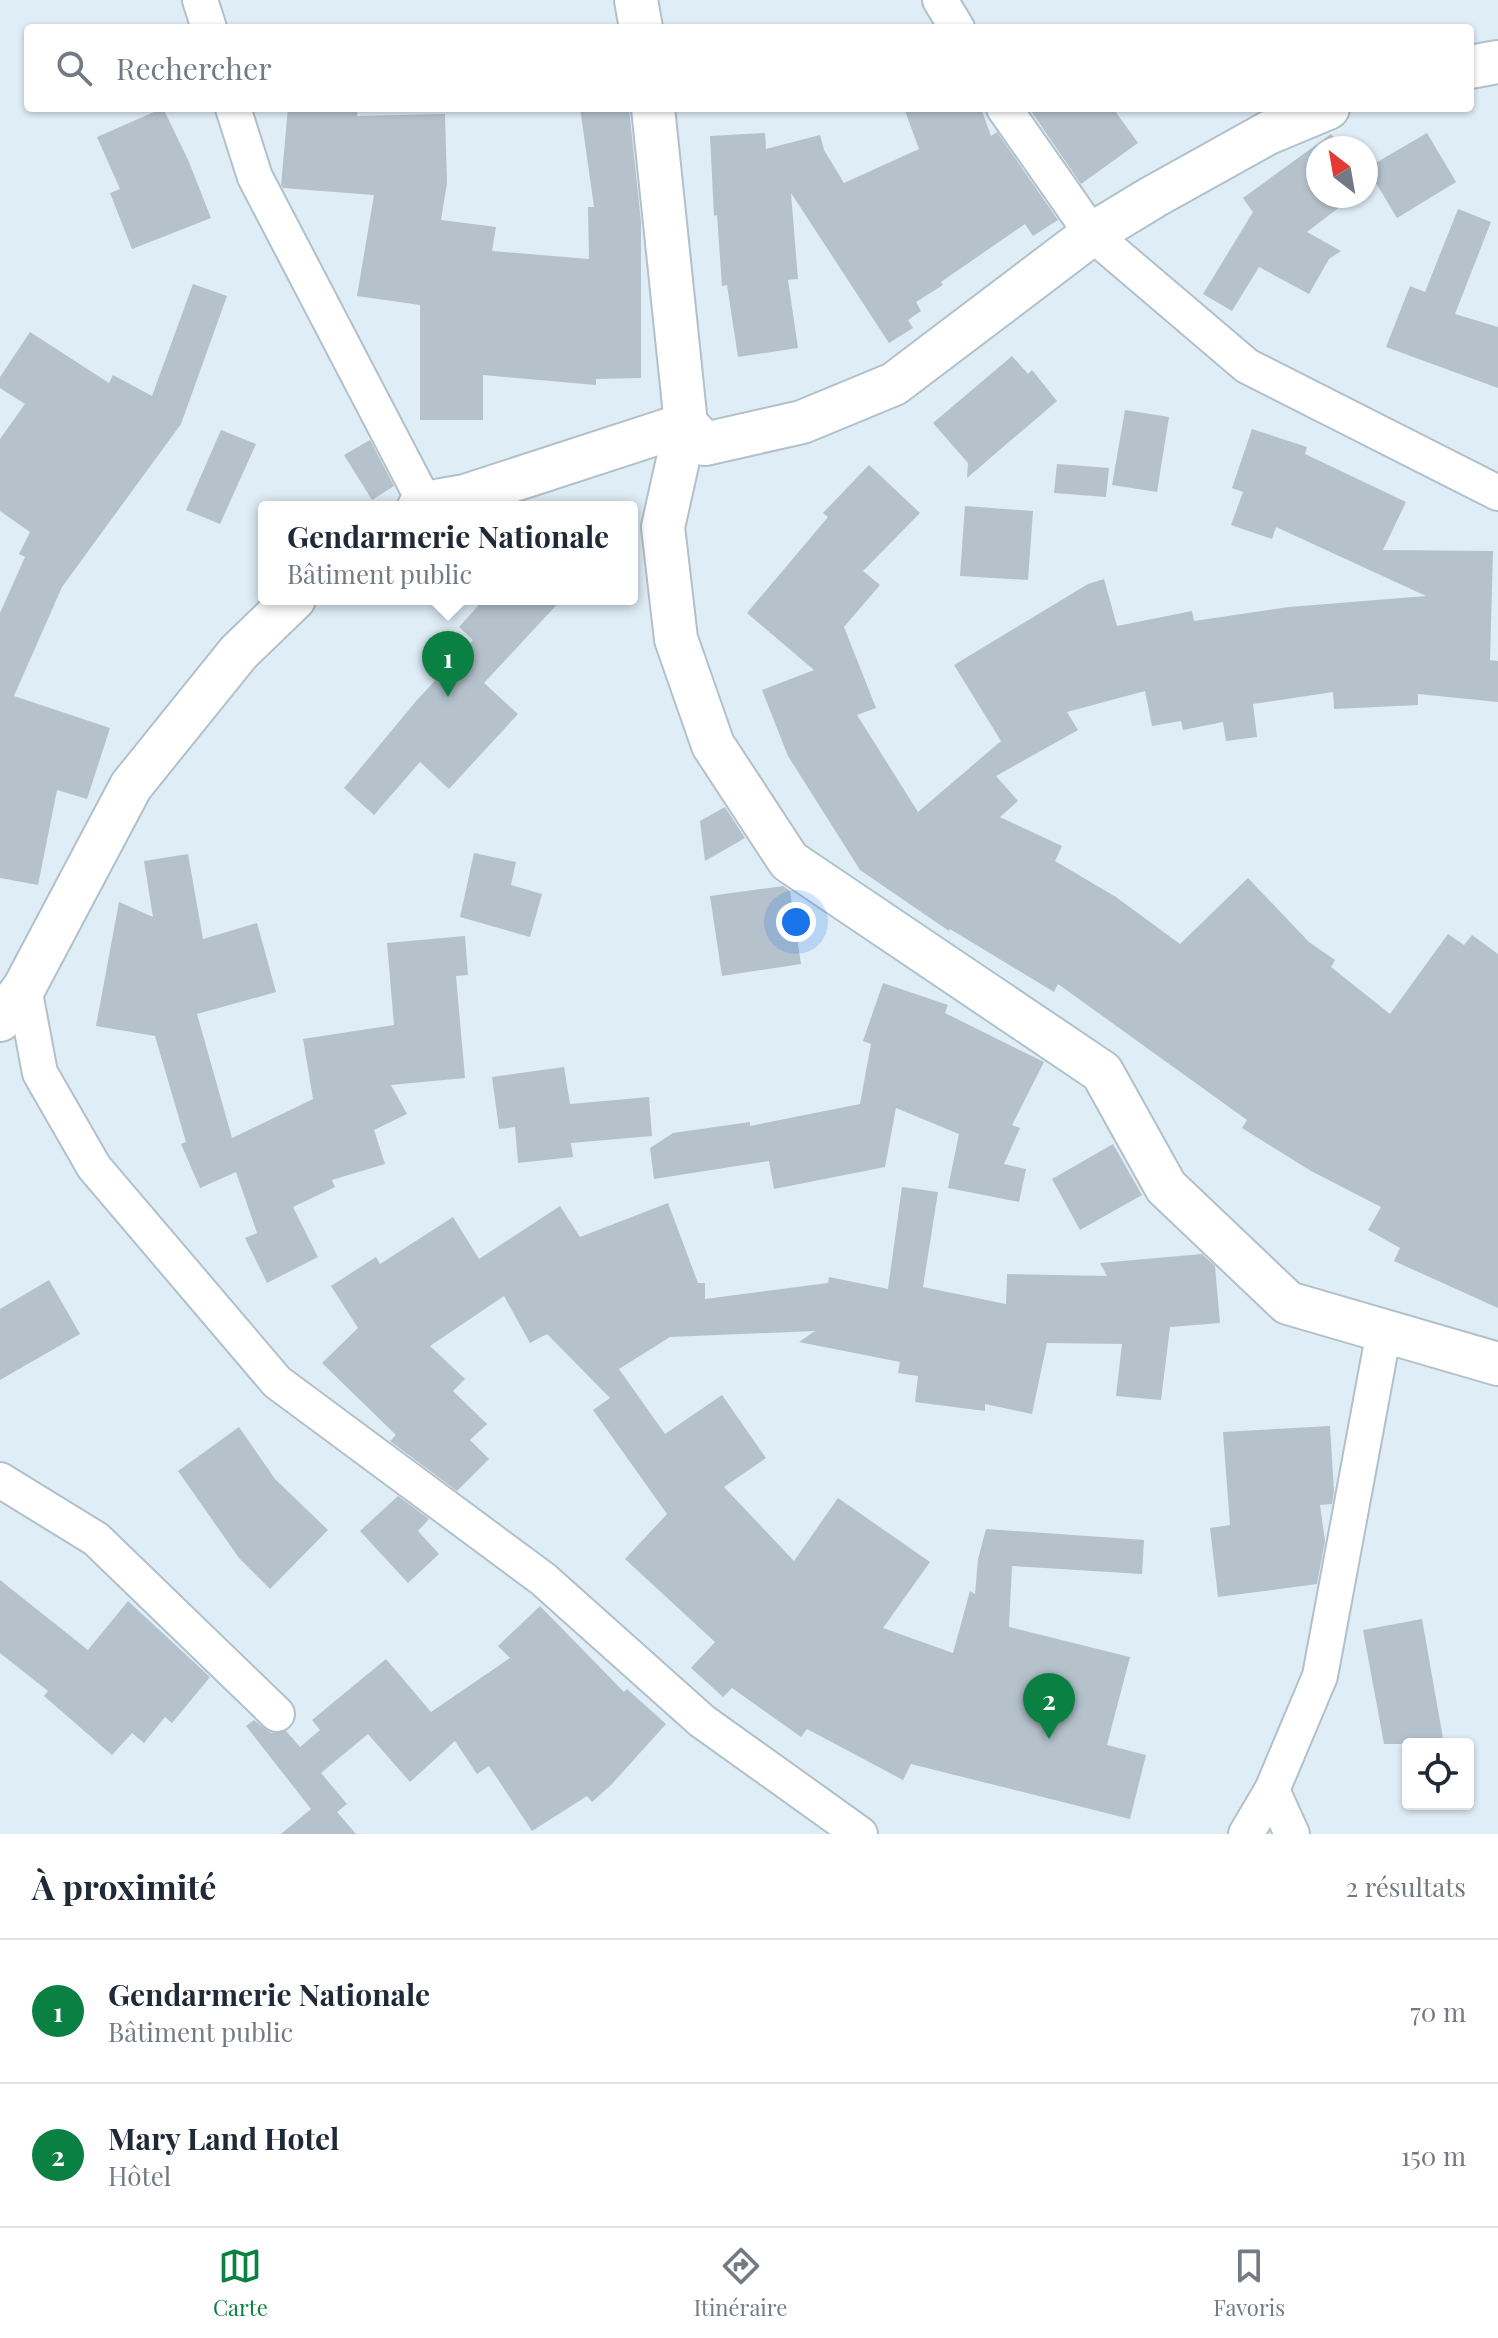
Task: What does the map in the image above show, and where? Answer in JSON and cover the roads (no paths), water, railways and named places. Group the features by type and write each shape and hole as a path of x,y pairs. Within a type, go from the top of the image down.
{"street":[{"path":"200,0 208,24"},
{"path":"636,0 640,24"},
{"path":"940,0 955,24"},
{"path":"1474,66 1498,62"},
{"path":"234,112 255,177 420,501"},
{"path":"653,112 686,424 663,527 676,639 713,745 789,861 1102,1072 1166,1187 1288,1303 1498,1364"},
{"path":"1007,112 1092,234 1247,366 1498,493"},
{"path":"686,424 705,444 802,422 894,384 1092,234 1268,133 1318,112"},
{"path":"441,501 686,424"},
{"path":"288,605 239,652 131,786 12,1004 40,1073 94,1167 277,1382 543,1579 702,1721 860,1834"},
{"path":"1246,1834 1272,1790 1320,1676 1384,1331"},
{"path":"0,1480 96,1539 277,1714"},
{"path":"1272,1790 1292,1834"}],"place":[{"name":"Gendarmerie Nationale","path":"448,697"},
{"name":"Mary Land Hotel","path":"1049,1739"}]}
